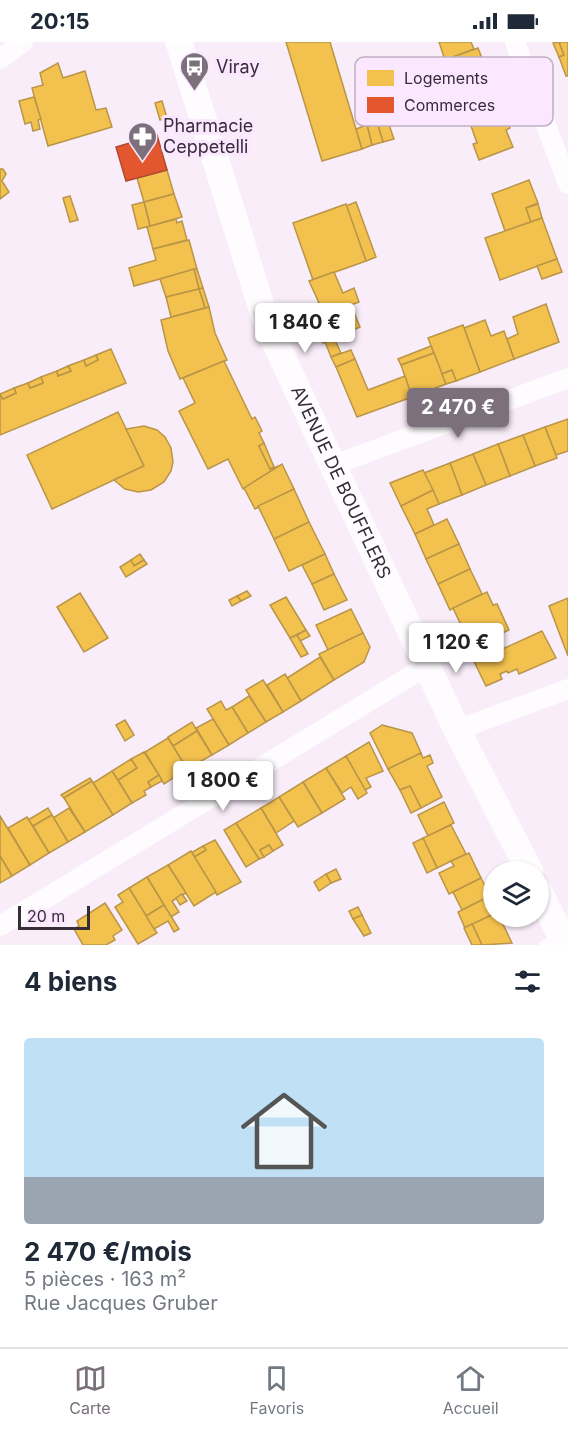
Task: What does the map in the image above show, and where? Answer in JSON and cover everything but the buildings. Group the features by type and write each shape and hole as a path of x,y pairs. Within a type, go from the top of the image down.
{"street":[{"path":"0,59 23,42"},
{"name":"AVENUE DE BOUFFLERS","path":"179,42 263,312 286,368 334,465 457,730 524,861"},
{"path":"515,42 521,57"},
{"path":"546,126 568,184"},
{"path":"334,465 568,378"},
{"path":"0,926 427,666"},
{"path":"457,730 565,693"},
{"path":"549,920 557,942"}],"place":[{"name":"Viray","path":"195,92"},
{"name":"Pharmacie Ceppetelli","path":"142,162"}]}
